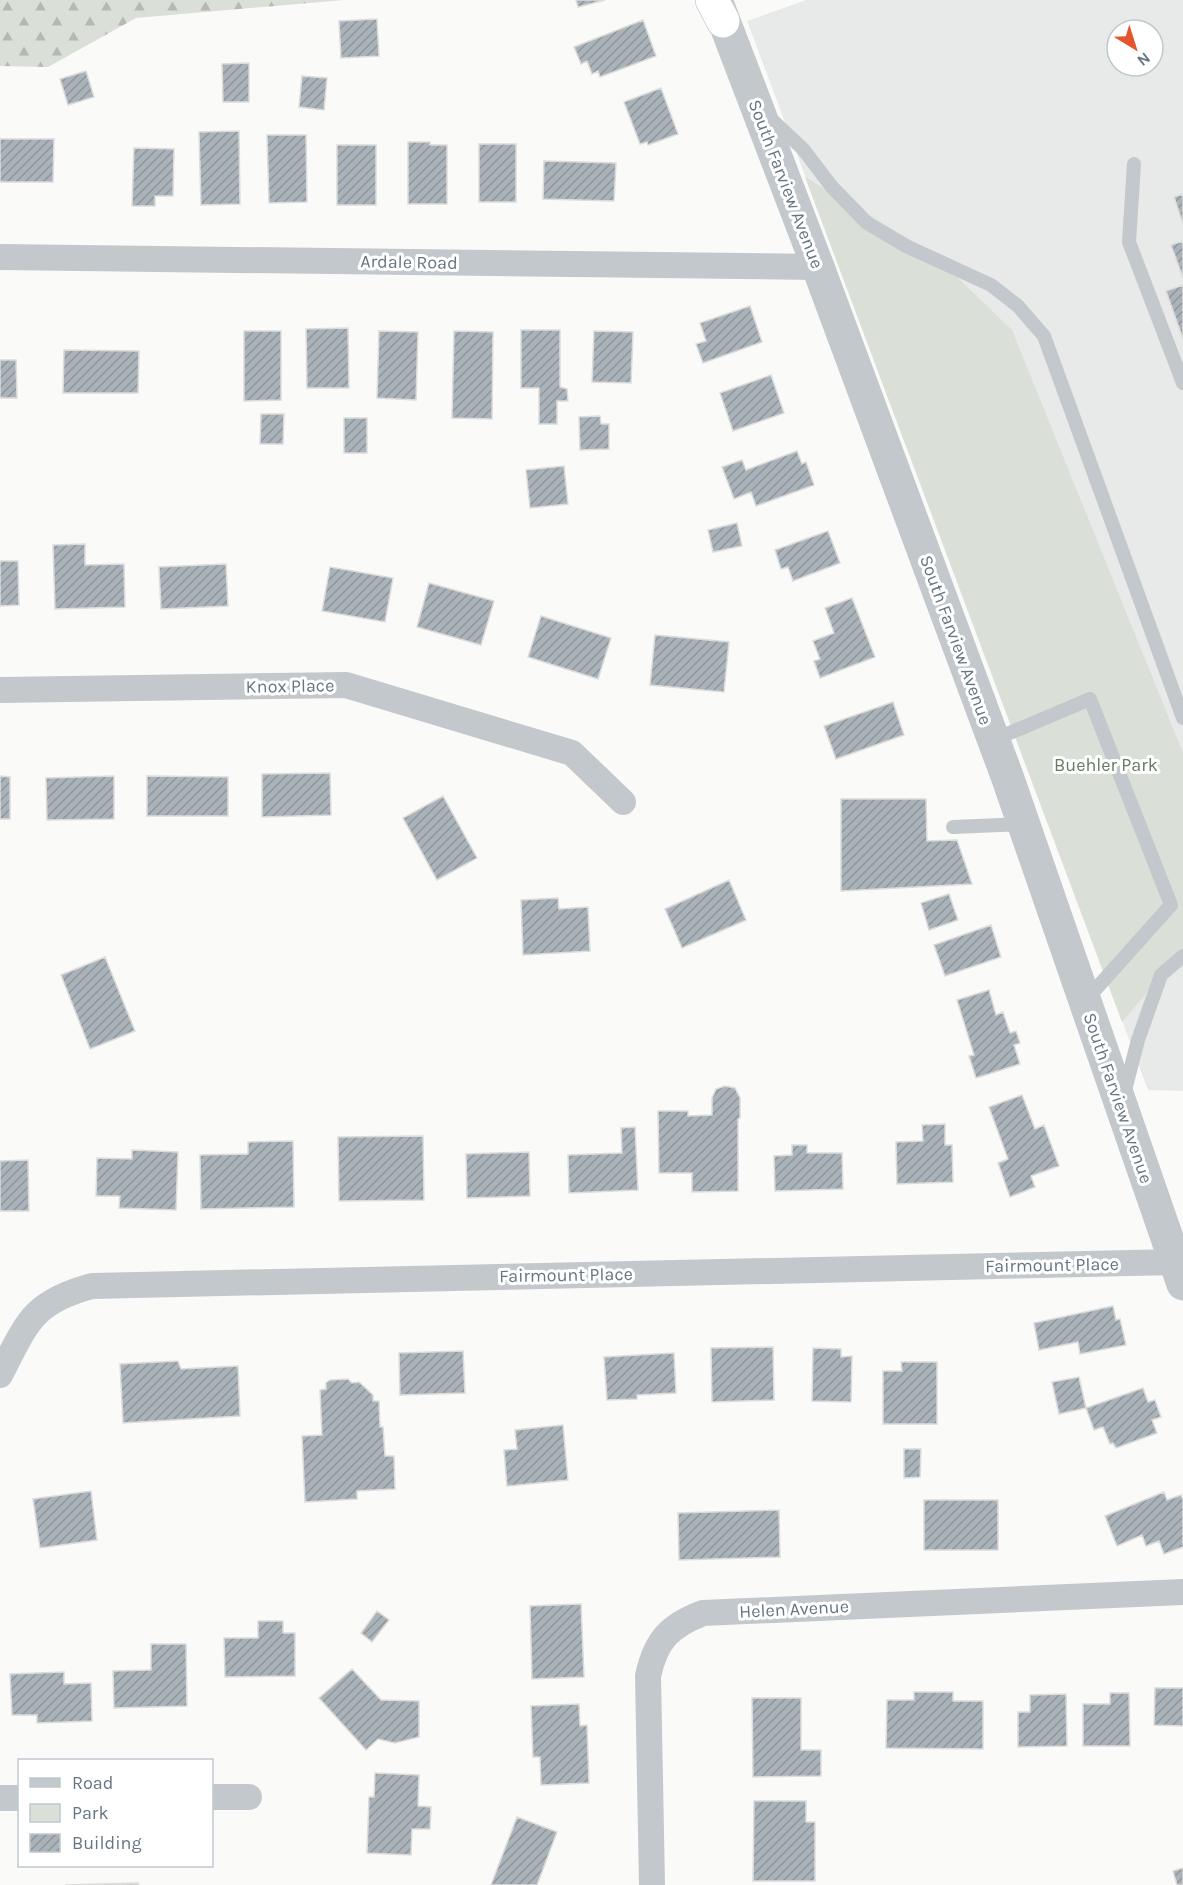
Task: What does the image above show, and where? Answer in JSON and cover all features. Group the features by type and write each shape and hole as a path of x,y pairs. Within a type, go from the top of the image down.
{"street":[{"name":"South Farview Avenue","path":"717,7 818,267 993,741 1179,1273"},
{"name":"Ardale Road","path":"0,257 818,267"},
{"name":"Knox Place","path":"0,690 346,685 572,753 623,802"},
{"name":"Fairmount Place","path":"0,1374 28,1322 47,1304 69,1292 92,1286 1179,1273"},
{"name":"Helen Avenue","path":"652,1885 648,1676 653,1654 665,1635 684,1620 704,1613 1183,1592"},
{"path":"213,1797 249,1797"},
{"path":"0,1798 18,1798"}],"lane":[{"path":"755,103 803,149 832,187 867,223 906,246 991,285 1018,306 1044,336 1183,718"},
{"path":"1134,164 1129,242 1183,383"},
{"path":"993,741 1090,699 1171,905 1085,1002"},
{"path":"952,827 1023,824"},
{"path":"1121,1105 1138,1040 1161,975 1183,956"}],"shaded area":[{"path":"806,0 1183,0 1183,1091 1148,1090 747,21"}],"green space":[{"path":"0,0 344,0 136,18 48,67 0,66"},
{"name":"Buehler Park","path":"805,177 931,252 1012,330 1183,753 1183,949 1122,1022"}],"building":[{"path":"576,0 605,0 578,7"},
{"path":"377,19 379,56 341,58 339,21"},
{"path":"643,20 656,56 600,77 598,71 592,74 587,61 581,64 574,47"},
{"path":"249,63 249,102 223,102 222,64"},
{"path":"86,71 94,97 68,105 60,79"},
{"path":"302,76 327,78 324,110 299,107"},
{"path":"661,88 678,134 648,145 647,142 640,144 624,102"},
{"path":"239,131 240,204 201,205 199,132"},
{"path":"267,135 306,135 307,202 269,203"},
{"path":"0,139 54,139 53,182 0,182"},
{"path":"408,142 447,145 447,204 408,204"},
{"path":"479,144 516,144 516,202 479,202"},
{"path":"337,145 376,145 376,205 337,205"},
{"path":"134,148 174,149 173,196 155,196 155,206 132,206"},
{"path":"544,161 616,163 614,201 543,199"},
{"path":"1183,194 1183,224 1174,197"},
{"path":"1183,241 1183,278 1171,245"},
{"path":"1183,285 1183,339 1166,291"},
{"path":"750,306 762,342 703,363 696,344 706,341 700,323"},
{"path":"348,328 349,388 307,388 306,329"},
{"path":"521,330 560,330 560,387 567,389 568,401 557,401 557,424 539,424 539,388 521,388"},
{"path":"244,331 281,331 281,400 244,401"},
{"path":"379,331 418,332 416,400 377,398"},
{"path":"454,331 493,332 492,419 452,418"},
{"path":"594,331 633,332 631,383 592,382"},
{"path":"64,350 139,351 138,393 63,393"},
{"path":"0,360 16,360 17,398 0,398"},
{"path":"771,375 784,413 733,431 720,393"},
{"path":"261,414 284,414 283,444 260,444"},
{"path":"600,416 601,424 609,424 609,449 580,450 579,417"},
{"path":"344,418 367,418 367,453 344,453"},
{"path":"797,451 802,464 806,462 814,485 756,506 751,492 734,499 722,467 742,460 746,470"},
{"path":"564,466 568,504 530,508 526,470"},
{"path":"737,523 742,546 713,552 708,530"},
{"path":"828,531 840,563 793,581 788,567 781,569 775,550"},
{"path":"85,544 85,565 124,564 125,607 55,609 53,545"},
{"path":"0,561 18,561 19,605 0,606"},
{"path":"226,564 228,606 161,609 159,567"},
{"path":"330,567 393,578 385,622 322,611"},
{"path":"429,583 494,601 481,645 417,627"},
{"path":"852,598 875,657 820,678 814,661 820,659 813,641 834,633 825,608"},
{"path":"541,616 611,638 598,679 528,657"},
{"path":"655,635 729,642 724,692 650,685"},
{"path":"893,702 904,735 836,759 824,726"},
{"path":"330,773 331,815 262,817 262,774"},
{"path":"0,776 10,777 10,819 0,819"},
{"path":"114,776 114,819 47,820 46,778"},
{"path":"147,776 228,777 228,816 147,816"},
{"path":"443,796 477,858 437,880 403,818"},
{"path":"841,799 926,799 927,841 957,840 972,884 841,891"},
{"path":"729,880 746,920 682,948 665,909"},
{"path":"949,894 958,920 929,930 921,903"},
{"path":"558,898 559,909 588,907 590,951 523,955 521,900"},
{"path":"991,925 1001,957 945,976 934,945"},
{"path":"105,957 135,1031 90,1049 61,975"},
{"path":"989,990 996,1015 1003,1012 1010,1033 1016,1031 1020,1043 1014,1045 1020,1064 976,1078 969,1056 974,1055 957,1000"},
{"path":"725,1086 735,1088 740,1098 738,1191 692,1192 692,1173 659,1173 658,1111 688,1111 688,1116 712,1115 712,1098 716,1089"},
{"path":"1022,1095 1035,1129 1044,1125 1059,1166 1031,1176 1035,1187 1010,1197 998,1163 1008,1159 989,1107"},
{"path":"945,1124 945,1145 952,1145 953,1182 897,1184 896,1142 923,1141 922,1125"},
{"path":"635,1127 638,1190 569,1193 568,1155 622,1153 621,1128"},
{"path":"423,1136 424,1200 339,1201 338,1137"},
{"path":"293,1141 294,1207 201,1209 200,1155 248,1154 248,1142"},
{"path":"792,1145 807,1145 807,1153 842,1153 843,1189 775,1191 774,1156 792,1155"},
{"path":"132,1150 178,1152 176,1210 119,1208 120,1196 96,1196 97,1158 132,1159"},
{"path":"529,1152 530,1196 467,1198 466,1154"},
{"path":"28,1160 29,1211 0,1211 0,1161"},
{"path":"1113,1306 1116,1320 1120,1319 1126,1345 1080,1354 1078,1342 1039,1350 1034,1323"},
{"path":"773,1347 774,1400 712,1402 711,1348"},
{"path":"813,1348 841,1349 841,1357 852,1356 851,1402 812,1401"},
{"path":"463,1351 465,1393 400,1395 399,1353"},
{"path":"674,1353 676,1393 637,1395 637,1399 607,1400 604,1357"},
{"path":"178,1361 181,1369 238,1366 240,1416 123,1423 120,1364"},
{"path":"901,1362 937,1362 937,1424 883,1424 883,1371 902,1371"},
{"path":"1079,1377 1086,1408 1059,1414 1052,1382"},
{"path":"348,1379 352,1383 359,1382 373,1395 373,1401 379,1401 380,1427 383,1427 385,1456 394,1456 395,1489 357,1491 357,1499 305,1502 302,1436 322,1435 320,1390 326,1389 326,1383 330,1380"},
{"path":"1143,1388 1148,1402 1155,1400 1161,1417 1152,1420 1157,1433 1116,1448 1113,1443 1110,1444 1103,1427 1094,1430 1086,1408"},
{"path":"563,1425 568,1480 507,1486 504,1450 517,1449 515,1430"},
{"path":"904,1449 921,1449 920,1477 904,1478"},
{"path":"91,1491 97,1540 40,1548 33,1499"},
{"path":"1164,1492 1167,1500 1181,1495 1183,1500 1183,1547 1164,1554 1159,1541 1146,1546 1142,1535 1117,1546 1105,1516"},
{"path":"924,1500 998,1500 998,1550 924,1550"},
{"path":"779,1510 780,1557 679,1560 678,1513"},
{"path":"581,1604 584,1677 532,1679 530,1606"},
{"path":"377,1611 389,1620 372,1642 361,1633"},
{"path":"258,1621 283,1621 283,1633 295,1633 295,1676 225,1677 224,1638 258,1638"},
{"path":"151,1644 186,1644 187,1706 114,1708 113,1671 151,1670"},
{"path":"352,1669 381,1700 419,1701 419,1737 395,1743 378,1739 366,1750 319,1698"},
{"path":"64,1672 64,1684 91,1683 92,1721 37,1723 37,1715 12,1715 10,1674"},
{"path":"1155,1688 1183,1688 1183,1726 1154,1725"},
{"path":"914,1692 953,1692 953,1701 983,1701 983,1749 886,1748 887,1700 914,1700"},
{"path":"1110,1693 1129,1693 1130,1746 1083,1746 1083,1704 1110,1704"},
{"path":"1066,1694 1067,1746 1018,1747 1018,1712 1030,1712 1030,1695"},
{"path":"752,1698 801,1698 801,1750 821,1750 821,1776 753,1777"},
{"path":"579,1704 580,1726 587,1725 589,1783 541,1785 540,1757 533,1757 531,1706"},
{"path":"375,1773 419,1775 418,1806 431,1807 430,1829 412,1829 411,1855 367,1853 369,1797 374,1797"},
{"path":"754,1801 806,1801 806,1822 815,1822 815,1881 753,1881"},
{"path":"517,1817 557,1832 537,1885 491,1885"},
{"path":"1183,1868 1183,1885 1177,1885 1173,1871"},
{"path":"138,1883 139,1885 65,1885"}]}
